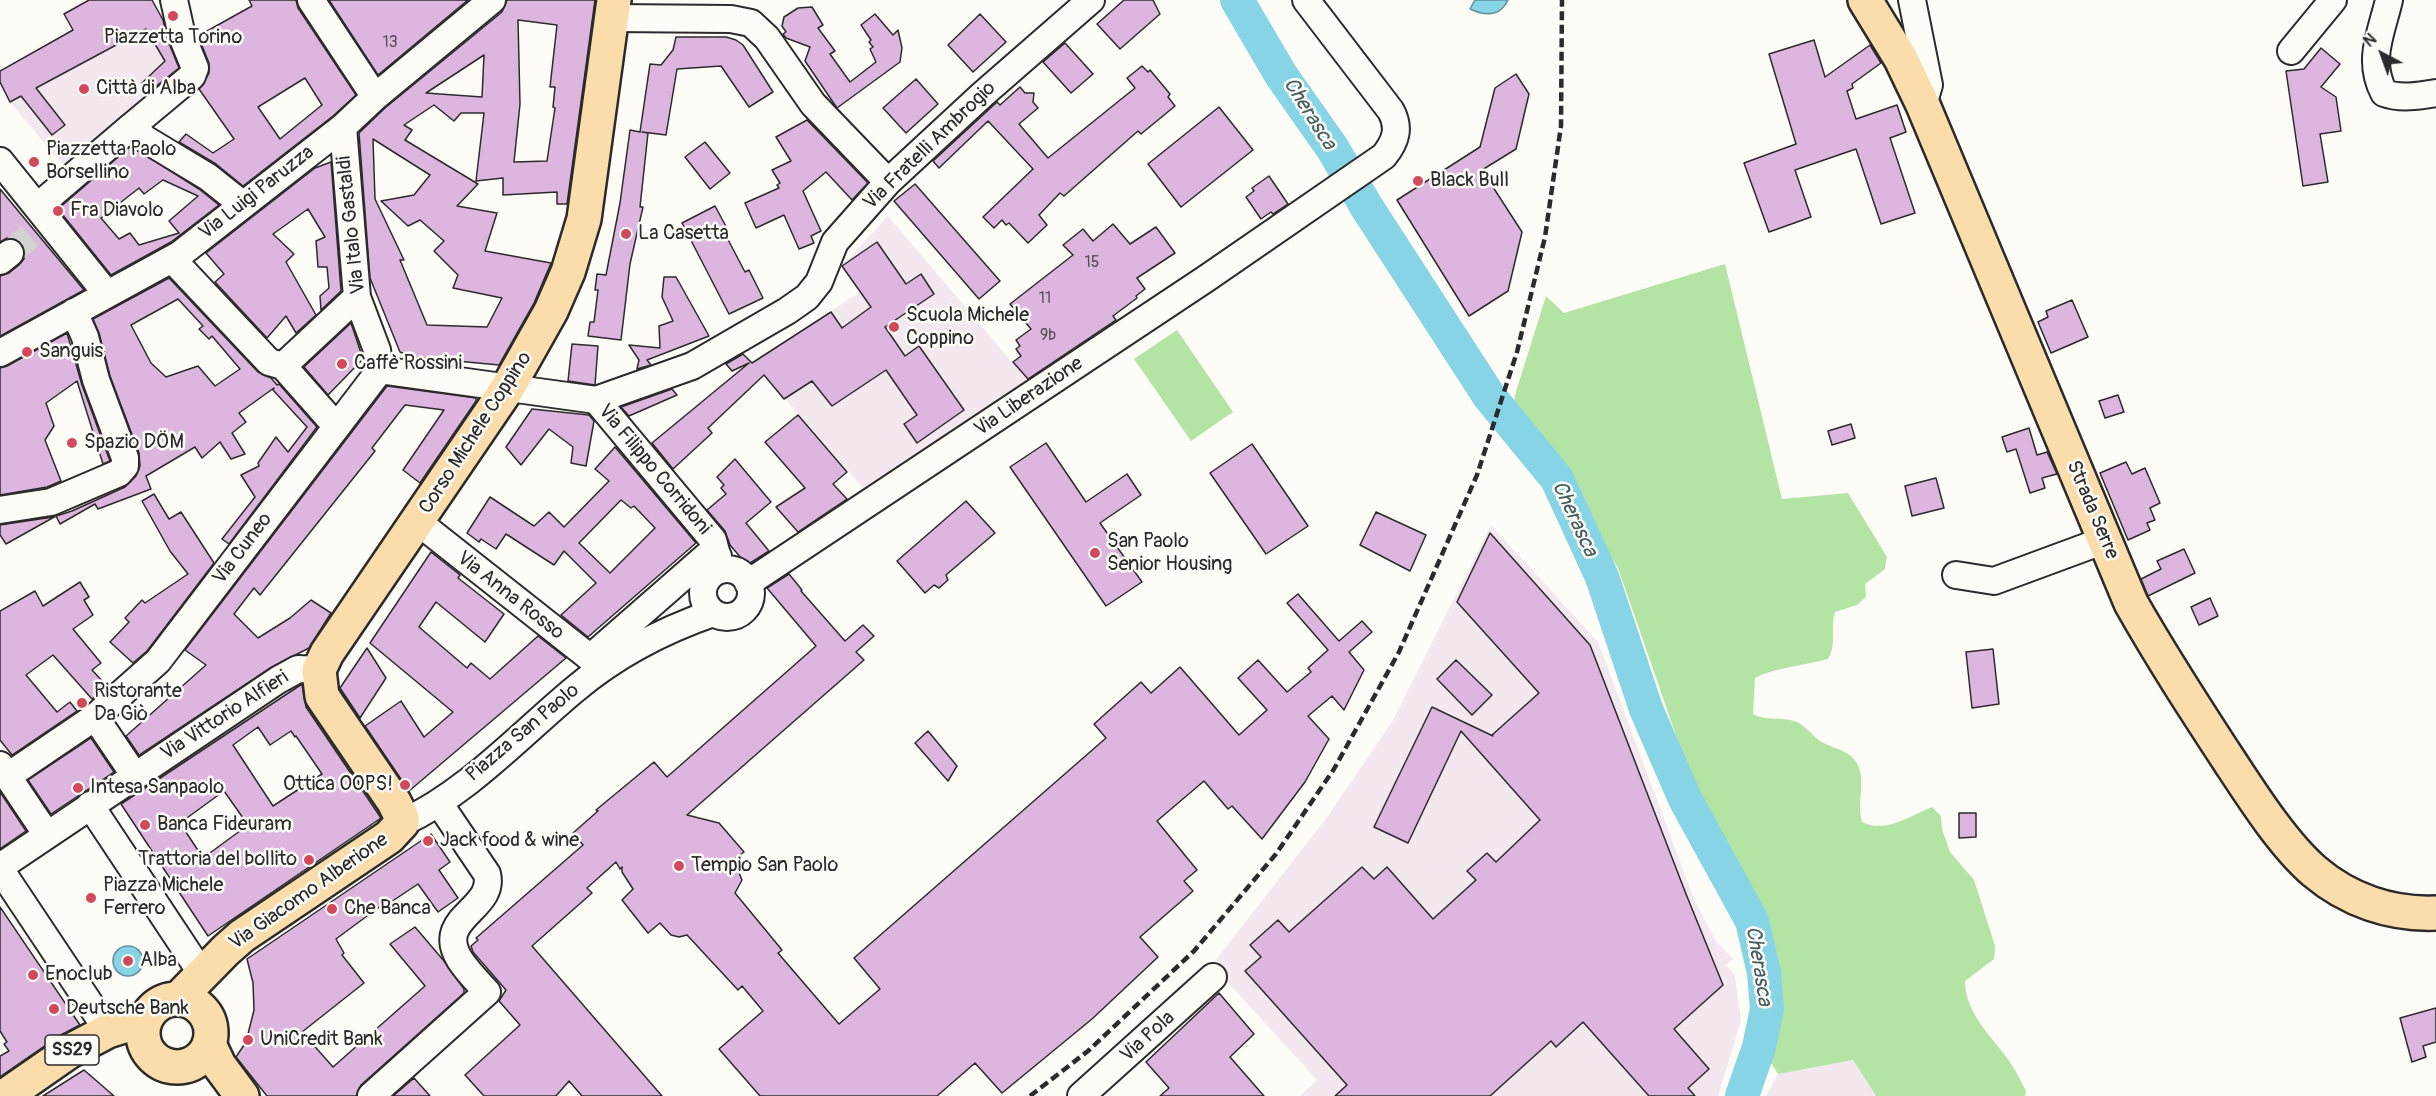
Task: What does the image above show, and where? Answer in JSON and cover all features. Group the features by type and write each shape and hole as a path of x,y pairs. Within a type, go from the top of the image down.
{"main road":[{"name":"Strada Serre","path":"1865,0 1901,59 1923,105 2131,603 2156,648 2255,800 2313,870 2357,899 2400,912 2436,913"},
{"name":"Corso Michele Coppino","path":"319,670 327,653 507,389 551,311 568,272 584,219 613,9"},
{"path":"319,670 322,696 394,802 402,818 402,824"},
{"name":"Via Giacomo Alberione","path":"178,999 242,936 389,837 402,824"},
{"name":"Via Giacomo Alberione","path":"208,1031 210,967"},
{"path":"178,999 195,1004 208,1031 219,1065 242,1096"},
{"name":"SS29","path":"178,999 159,1005 148,1035 162,1063 180,1067 215,1096"},
{"name":"SS29","path":"5,1096 70,1051 108,1031 148,1035"},
{"path":"180,1067 198,1059 208,1031"},
{"name":"SS29","path":"37,1096 58,1073 87,1054 114,1049 148,1035"}],"street":[{"path":"43,218 65,182 192,76 195,68 182,36 174,0"},
{"path":"311,0 375,97"},
{"name":"Via Luigi Paruzza","path":"0,353 172,259 342,126 492,0"},
{"name":"Via Fratelli Ambrogio","path":"596,400 692,366 807,297 819,282 835,242 888,182 982,95 1091,0"},
{"name":"Via Liberazione","path":"748,583 1207,278 1384,156 1393,145 1397,122 1306,0"},
{"path":"1912,0 1929,85 1923,105"},
{"path":"2291,51 2333,0"},
{"path":"2389,0 2374,64 2376,77 2384,93 2392,96 2436,93"},
{"path":"613,9 731,19 751,24 767,38 813,104 888,182"},
{"path":"132,126 145,140 208,177 242,204"},
{"name":"Via Italo Gastaldi","path":"342,126 357,297 377,350 380,370"},
{"path":"0,161 43,218 107,294"},
{"path":"172,259 268,362 283,366 336,426"},
{"path":"283,366 357,297"},
{"path":"0,510 51,502 119,473 125,466 125,458 96,380 85,337 74,312"},
{"path":"380,370 507,389"},
{"name":"Via Cuneo","path":"4,770 95,717 158,661 380,370"},
{"name":"Via Filippo Corridoni","path":"507,389 596,400 713,540 719,563"},
{"name":"Via Anna Rosso","path":"418,522 596,663"},
{"path":"1956,575 1994,581 2105,540"},
{"name":"Piazza San Paolo","path":"402,824 439,802 510,747 575,689 596,663 709,554 719,563 706,581 708,604 684,612 645,642 596,663"},
{"path":"708,604 731,617 743,612 750,600 748,583 744,577 719,563"},
{"name":"Via Vittorio Alfieri","path":"135,776 278,680 298,669 319,670"},
{"path":"95,717 135,776 0,868 108,1031"},
{"path":"4,770 47,835"},
{"path":"371,1096 487,992 459,959 452,940 457,924 488,892 490,885 487,874 439,802"},
{"path":"90,805 210,967"},
{"name":"Via Pola","path":"1081,1096 1213,977"}],"shaded area":[{"name":"Città di Alba","path":"129,0 152,0 189,68 68,171 10,102 0,82 0,71"},
{"name":"Scuola Michele Coppino","path":"888,216 1028,381 863,488 753,362 860,292 842,266"},
{"path":"1491,525 1598,642 1694,899 1715,940 1733,959 1726,965 1735,976 1741,1021 1718,1096 1300,1096 1317,1080 1212,965 1328,816 1392,722"},
{"path":"1853,1060 1876,1096 1766,1096 1778,1074"}],"green space":[{"path":"1725,264 1782,499 1848,493 1887,557 1885,569 1865,584 1866,597 1857,605 1835,612 1832,648 1828,659 1780,669 1755,678 1753,714 1795,721 1820,741 1849,754 1860,771 1862,822 1871,825 1888,825 1932,807 1941,816 1942,829 1950,852 1974,880 1995,946 1994,959 1965,981 1966,994 1976,1017 2015,1070 2026,1091 2025,1096 1876,1096 1853,1060 1778,1074 1764,1052 1773,1019 1770,975 1762,937 1751,903 1707,825 1618,568 1513,407 1546,296 1564,313"},
{"path":"1177,330 1233,412 1191,441 1134,359"}],"water":[{"path":"1475,0 1508,0 1501,10 1487,14 1470,9"},
{"name":"Alba","path":"128,946 139,950 143,961 139,972 128,976 117,972 113,961 117,950"}],"building":[{"path":"89,0 152,0 163,20 168,41 179,68 150,91 142,83 165,61 146,29 36,88 65,125 52,135 21,96 10,102 0,82 0,71 73,30 64,14"},
{"path":"249,0 296,0 298,8 356,95 333,116 243,186 216,164 179,142 186,134 213,153 234,139 199,89 209,73 209,63 198,36 252,6","holes":["305,78 322,105 280,139 258,107"]},
{"path":"329,0 468,0 378,75"},
{"path":"507,0 595,0 567,204 557,204 557,192 503,195 503,178 476,181 484,113 461,113 454,121 434,105 404,125 412,130 405,140 478,184 457,206 497,213 485,251 551,263 534,303 499,365 414,357 400,352 370,278 359,133 385,108 502,12","holes":["518,20 557,25 550,87 555,87 553,107 555,108 547,161 514,162 520,104","484,55 482,97 426,93","373,139 430,175 414,195 381,201 408,226 420,220 444,241 434,251 458,275 453,288 502,298 487,327 427,325 400,260 404,260 375,199"]},
{"path":"1124,0 1153,0 1160,14 1120,49 1097,24"},
{"path":"812,7 823,25 818,28 835,51 830,54 850,82 876,62 870,49 873,47 869,42 871,40 861,25 875,14 893,35 898,30 902,48 900,62 837,108 805,61 810,47 786,38 783,34 786,32 782,26 784,17 798,8"},
{"path":"980,14 1006,42 973,72 948,45"},
{"path":"676,37 726,37 736,40 743,45 773,92 749,107 721,66 677,69 666,135 642,132 648,133 640,207 643,207 630,264 621,340 588,336 590,322 594,322 598,290 595,290 597,274 606,275 620,203 630,130 640,132 650,64 661,65 673,50"},
{"path":"1814,40 1825,77 1870,45 1881,63 1852,84 1853,88 1847,91 1856,119 1897,105 1906,132 1890,138 1915,213 1881,224 1856,149 1795,170 1811,217 1769,232 1744,163 1796,144 1769,54"},
{"path":"1065,43 1093,74 1071,93 1043,62"},
{"path":"2321,48 2340,64 2321,87 2336,97 2341,131 2320,134 2328,182 2303,186 2286,71 2304,69"},
{"path":"1142,66 1148,72 1150,70 1170,94 1168,97 1175,106 1141,134 1138,131 1064,196 1060,193 1039,215 1047,225 1028,243 1009,223 1006,225 1002,220 994,228 983,217 1033,169 988,121 939,168 933,161 997,102 1000,105 1020,87 1025,93 1034,93 1033,102 1038,108 1019,124 1048,158 1135,88 1127,78"},
{"path":"1516,74 1529,94 1516,149 1482,170 1522,232 1508,291 1469,316 1397,200 1480,147 1495,88"},
{"path":"916,79 938,104 906,133 883,108"},
{"path":"1219,107 1253,150 1181,207 1148,164"},
{"path":"807,120 868,183 852,200 826,172 803,191 821,231 811,236 814,243 799,249 784,215 756,228 745,203 779,188 777,185 780,183 772,170 791,161 776,137"},
{"path":"705,142 730,173 710,189 685,157"},
{"path":"131,146 199,189 219,205 171,242 111,275 58,209","holes":["163,180 198,196 169,221 179,233 139,245 130,233 119,239 101,218 139,188 144,194"]},
{"path":"331,162 341,291 321,310 320,296 329,288 327,267 318,267 316,241 325,237 308,209 273,234 294,254 286,262 316,315 296,333 286,316 267,338 215,282 224,274 206,253 315,168"},
{"path":"1269,176 1288,204 1261,219 1246,197 1254,191 1252,188"},
{"path":"915,184 1000,281 979,299 894,201"},
{"path":"0,189 84,290 0,336 0,276 9,273 19,265 24,259 25,251 22,244 15,239 7,238 0,242"},
{"path":"715,206 728,230 724,232 745,272 749,270 763,298 729,314 682,223"},
{"path":"1113,224 1130,244 1156,227 1175,253 1137,278 1145,289 1113,316 1116,320 1028,379 1013,362 1021,356 1016,349 1020,346 1016,340 1031,329 1010,304 1073,255 1063,245 1083,229 1093,241"},
{"path":"877,242 906,284 921,274 934,294 885,327 905,356 919,346 964,410 917,443 904,424 917,415 886,370 832,406 812,381 784,399 764,375 708,428 712,433 673,469 652,443 749,363 732,371 726,364 743,354 752,363 831,312 842,328 871,307 842,266"},
{"path":"664,277 676,277 709,336 647,360 651,365 637,369 639,360 629,345 660,348 659,326 673,321 662,297"},
{"path":"169,278 258,372 271,378 277,385 279,384 317,427 229,544 222,539 255,497 241,475 259,466 258,463 276,437 288,452 307,427 273,390 274,388 239,413 246,422 232,433 245,454 231,459 220,442 202,458 195,447 146,476 151,489 98,509 95,504 60,524 56,516 125,487 136,476 140,466 139,453 110,376 93,319","holes":["178,299 203,326 199,329 209,339 212,336 240,369 215,386 198,366 166,377 151,363 131,325"]},
{"path":"2072,300 2088,337 2051,353 2038,322 2048,317 2046,311"},
{"path":"351,323 363,359 328,395 304,367"},
{"path":"67,333 82,385 110,461 103,464 77,381 46,403 54,426 45,440 61,481 47,487 0,495 0,368"},
{"path":"572,344 598,346 595,385 568,381"},
{"path":"387,386 476,398 476,401 420,483 403,470 444,410 405,405 372,448 375,451 260,595 254,588 234,614 258,638 290,618 311,600 331,613 309,648 270,668 139,755 126,736 206,665 185,650"},
{"path":"672,389 677,395 629,416 621,407"},
{"path":"2118,395 2124,412 2105,418 2099,401"},
{"path":"532,409 589,415 594,421 586,466 571,463 573,447 549,429 521,465 506,447"},
{"path":"798,415 847,472 833,484 847,499 798,532 776,507 805,488 765,442"},
{"path":"1851,424 1855,438 1832,445 1828,431"},
{"path":"2029,428 2037,455 2047,452 2057,474 2042,478 2045,488 2030,493 2016,449 2007,452 2002,437"},
{"name":"San Paolo Senior Housing","path":"1046,443 1086,502 1127,474 1141,495 1100,523 1142,582 1106,606 1010,467"},
{"path":"1252,444 1308,526 1266,554 1210,473"},
{"path":"615,447 696,543 588,637 561,615 596,583 564,551 554,565 506,534 496,549 481,539 479,542 467,533 490,497 534,526 549,512 564,527 609,481 595,469","holes":["621,500 631,508 634,506 655,528 610,573 579,543"]},
{"path":"735,459 771,502 746,523 769,551 747,565 730,545 725,531 707,510 726,494 721,488 724,485 717,477"},
{"path":"2126,462 2132,474 2145,468 2160,503 2150,508 2155,520 2147,523 2150,530 2128,540 2100,473"},
{"path":"1936,478 1944,508 1912,516 1905,486"},
{"path":"154,494 169,519 181,512 214,563 147,651 133,663 110,642 129,622 125,618 142,600 145,603 188,574 170,551 142,501"},
{"path":"966,501 995,533 946,575 948,580 939,588 934,585 925,593 897,561"},
{"path":"1376,512 1426,535 1410,571 1360,545"},
{"path":"56,516 6,544 0,535 0,525"},
{"path":"1490,533 1590,645 1723,985 1674,1029 1709,1069 1688,1088 1695,1096 1649,1096 1583,1022 1556,1047 1551,1041 1490,1096 1335,1096 1347,1085 1245,971 1261,957 1250,945 1278,920 1289,932 1362,867 1374,879 1387,867 1433,919 1476,880 1467,871 1487,853 1496,862 1540,820 1461,731 1408,843 1374,827 1432,707 1493,736 1539,693 1457,602"},
{"path":"2184,549 2195,573 2148,596 2141,579 2161,569 2157,561"},
{"path":"431,552 460,575 458,578 504,614 485,642 436,602 419,627 467,668 471,663 490,679 538,636 566,658 409,791 365,726 401,701 424,737 453,712 370,643"},
{"path":"789,574 845,641 863,625 874,636 856,652 864,660 687,815 719,823 744,852 731,862 737,868 742,880 735,893 782,950 778,953 839,1024 880,989 854,958 1106,738 1094,724 1141,682 1151,693 1180,667 1239,735 1267,710 1238,678 1258,660 1287,692 1311,672 1308,668 1328,650 1287,603 1298,594 1339,641 1362,621 1372,632 1349,652 1364,670 1344,710 1332,696 1308,716 1329,739 1305,782 1262,839 1232,806 1228,809 1204,781 1157,821 1197,870 1184,881 1193,891 1140,937 1158,957 1092,1019 1002,1093 975,1063 937,1096 760,1096 719,1049 763,1011 742,986 738,990 687,935 679,937 671,935 660,923 648,933 622,900 633,889 622,872 622,867 620,869 616,862 587,888 592,893 532,946 662,1096 582,1096 569,1081 556,1096 484,1096 465,1075 520,1025 499,1001 506,990 473,952 471,946 478,940 476,938 583,845 573,833 598,811 596,810 654,762 667,777 816,646 767,588"},
{"path":"80,582 89,597 84,600 93,615 73,629 101,663 92,670 107,686 92,699 53,655 26,675 57,712 70,702 77,711 12,755 0,740 0,611 35,591 43,606"},
{"path":"2210,598 2218,616 2199,625 2191,607"},
{"path":"367,648 386,678 360,718 340,688"},
{"path":"1993,649 1999,704 1972,708 1966,652"},
{"path":"1456,660 1492,695 1472,715 1437,679"},
{"path":"302,684 306,707 381,818 208,936 121,804","holes":["258,727 270,745 291,731 322,774 273,806 233,745","224,791 248,825 203,858 180,823"]},
{"path":"928,731 957,766 948,781 915,743"},
{"path":"91,738 114,772 51,814 28,780"},
{"path":"0,792 26,831 0,849"},
{"path":"1959,813 1976,813 1976,837 1959,838"},
{"path":"431,834 450,862 439,870 458,898 438,912 418,884 388,904 386,902 336,939 344,953 342,955 364,983 302,1032 333,1067 425,986 390,944 415,927 444,961 464,989 464,993 361,1085 356,1096 267,1096 236,1057 246,1042 254,1010 253,983 247,959"},
{"path":"0,907 80,1025 59,1036 0,1077 0,1056 9,1051 4,1044 7,1042 0,1031"},
{"path":"1219,993 1254,1034 1230,1057 1264,1096 1160,1096 1169,1088 1146,1062"},
{"path":"2436,1008 2436,1042 2423,1046 2426,1057 2412,1062 2400,1018"},
{"path":"84,1070 114,1096 43,1096"},
{"path":"414,1078 430,1096 393,1096"}],"waterway":[{"name":"Cherasca","path":"1237,0 1281,75 1333,149 1366,206 1489,396 1557,479 1602,577 1646,709 1685,799 1752,921 1764,973 1767,1009 1759,1047 1742,1096"}],"tunnel":[{"path":"10,253 43,225"}],"railway":[{"path":"1030,1096 1088,1051 1194,951 1276,854 1334,769 1399,652 1477,475 1517,352 1545,237 1561,126 1562,0"}],"place":[{"name":"Piazzetta Torino","path":"173,16"},
{"name":"Città di Alba","path":"84,89"},
{"name":"Piazzetta Paolo Borsellino","path":"34,162"},
{"name":"Black Bull","path":"1418,181"},
{"name":"Fra Diavolo","path":"58,211"},
{"name":"La Casetta","path":"626,234"},
{"name":"Scuola Michele Coppino","path":"894,327"},
{"name":"Sanguis","path":"27,352"},
{"name":"Caffè Rossini","path":"342,364"},
{"name":"Spazio DÖM","path":"72,443"},
{"name":"San Paolo Senior Housing","path":"1095,553"},
{"name":"Ristorante Da Giò","path":"82,703"},
{"name":"Ottica OOPS!","path":"405,785"},
{"name":"Intesa Sanpaolo","path":"78,788"},
{"name":"Banca Fideuram","path":"145,825"},
{"name":"Jack food & wine","path":"428,841"},
{"name":"Trattoria del bollito","path":"309,860"},
{"name":"Tempio San Paolo","path":"679,866"},
{"name":"Piazza Michele Ferrero","path":"91,898"},
{"name":"Che Banca","path":"332,909"},
{"name":"Alba","path":"128,961"},
{"name":"Enoclub","path":"33,975"},
{"name":"Deutsche Bank","path":"54,1009"},
{"name":"UniCredit Bank","path":"248,1040"}]}
